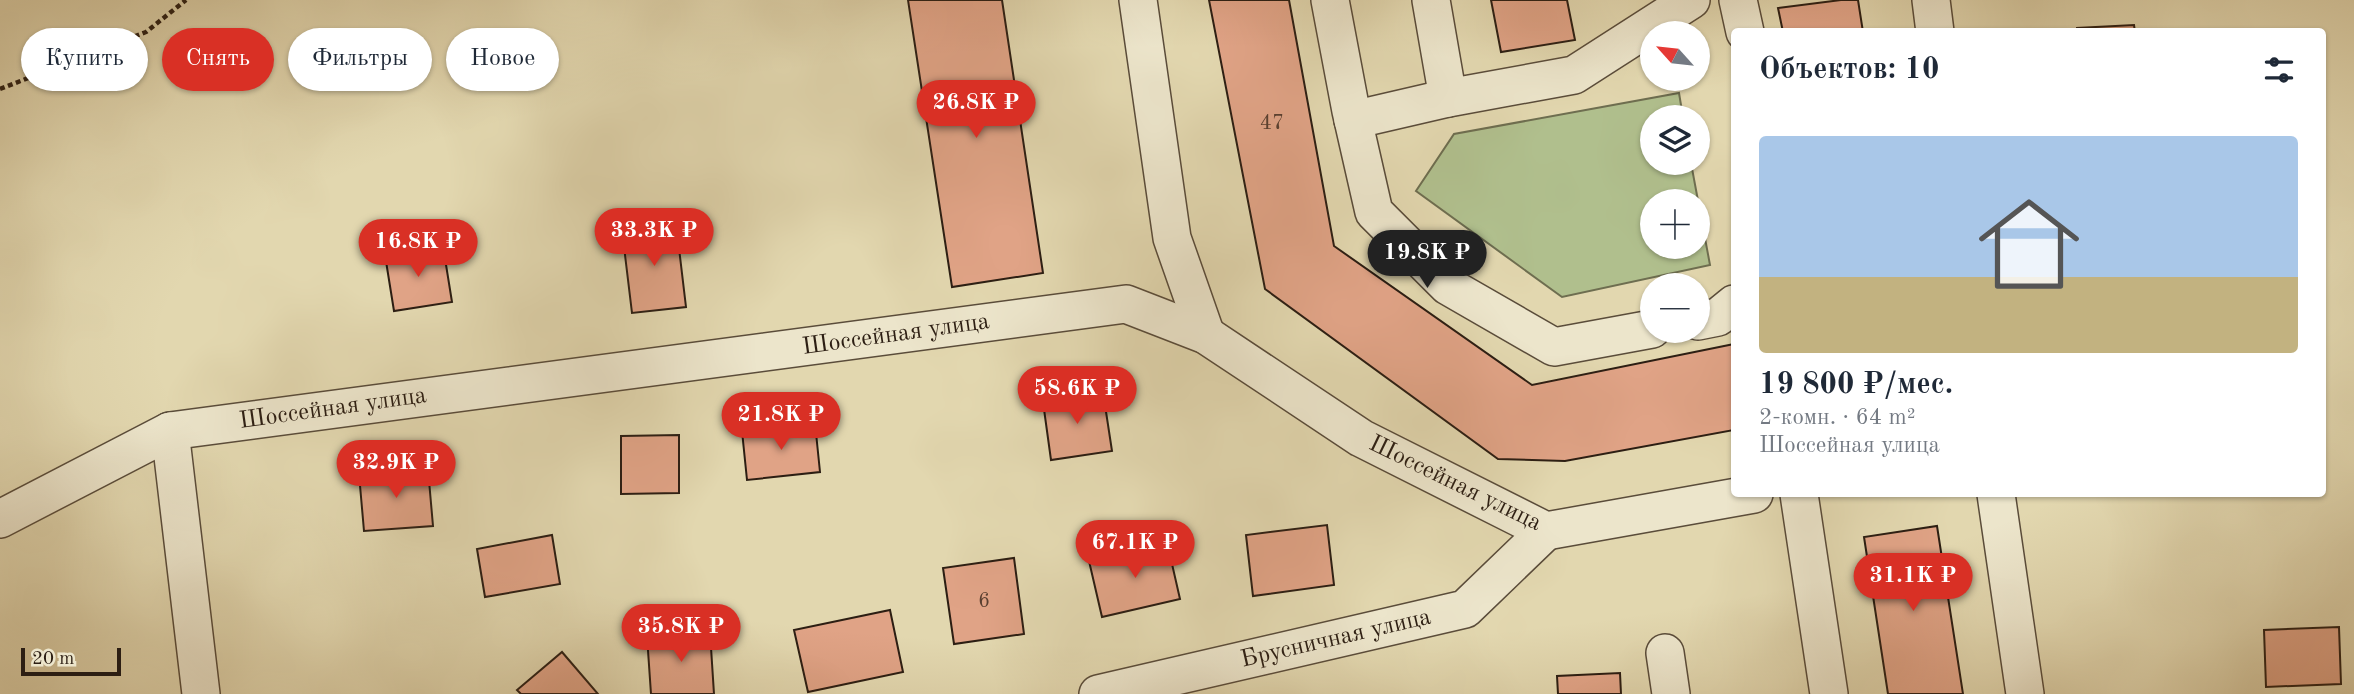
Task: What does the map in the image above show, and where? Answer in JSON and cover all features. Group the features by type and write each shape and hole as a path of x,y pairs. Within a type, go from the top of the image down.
{"street":[{"path":"1138,0 1172,238 1206,335"},
{"path":"1331,0 1353,120 1374,212 1448,286 1554,348 1640,331"},
{"path":"1431,0 1448,98"},
{"path":"1353,120 1448,98 1574,75 1691,0"},
{"path":"1738,0 1744,28"},
{"path":"1931,0 1934,28"},
{"name":"Шоссейная улица","path":"0,519 170,431 1126,304 1206,335 1361,438 1546,531 1737,497"},
{"path":"1710,319 1718,317 1731,306"},
{"path":"170,431 201,694"},
{"path":"1798,497 1829,694"},
{"path":"1996,497 2025,694"},
{"name":"Брусничная улица","path":"1098,694 1465,609 1546,531"},
{"path":"1665,653 1671,694"}],"path":[{"path":"0,89 146,32 186,0"}],"green space":[{"path":"1679,93 1681,105 1640,105 1640,175 1693,175 1696,189 1640,189 1640,259 1709,259 1710,265 1673,273 1640,273 1640,280 1562,297 1416,191 1454,134"}],"building":[{"path":"908,0 1002,0 1043,273 952,287"},
{"path":"1209,0 1289,0 1334,246 1532,385 1731,345 1731,431 1565,461 1498,459 1265,289"},
{"path":"1491,0 1567,0 1575,40 1501,52"},
{"path":"1858,0 1862,28 1782,28 1778,8"},
{"path":"2134,25 2134,28 2077,28"},
{"path":"676,223 686,307 632,313 622,230"},
{"path":"443,246 452,302 394,311 385,255"},
{"path":"1103,392 1112,451 1051,460 1043,402"},
{"path":"815,423 820,472 747,480 742,431"},
{"path":"679,435 679,493 621,494 621,436"},
{"path":"428,469 433,526 364,531 359,474"},
{"path":"1327,525 1334,585 1253,596 1246,535"},
{"path":"1937,526 1963,694 1888,694 1864,537"},
{"path":"552,535 560,584 485,597 477,549"},
{"path":"1167,542 1180,599 1102,617 1089,561"},
{"path":"1014,558 1024,634 954,644 943,568"},
{"path":"890,610 903,672 808,692 794,630"},
{"path":"2339,627 2341,684 2266,687 2264,630"},
{"path":"710,632 714,694 651,694 647,636"},
{"path":"562,652 598,694 521,694 517,690"},
{"path":"1620,673 1621,694 1558,694 1557,676"}]}
